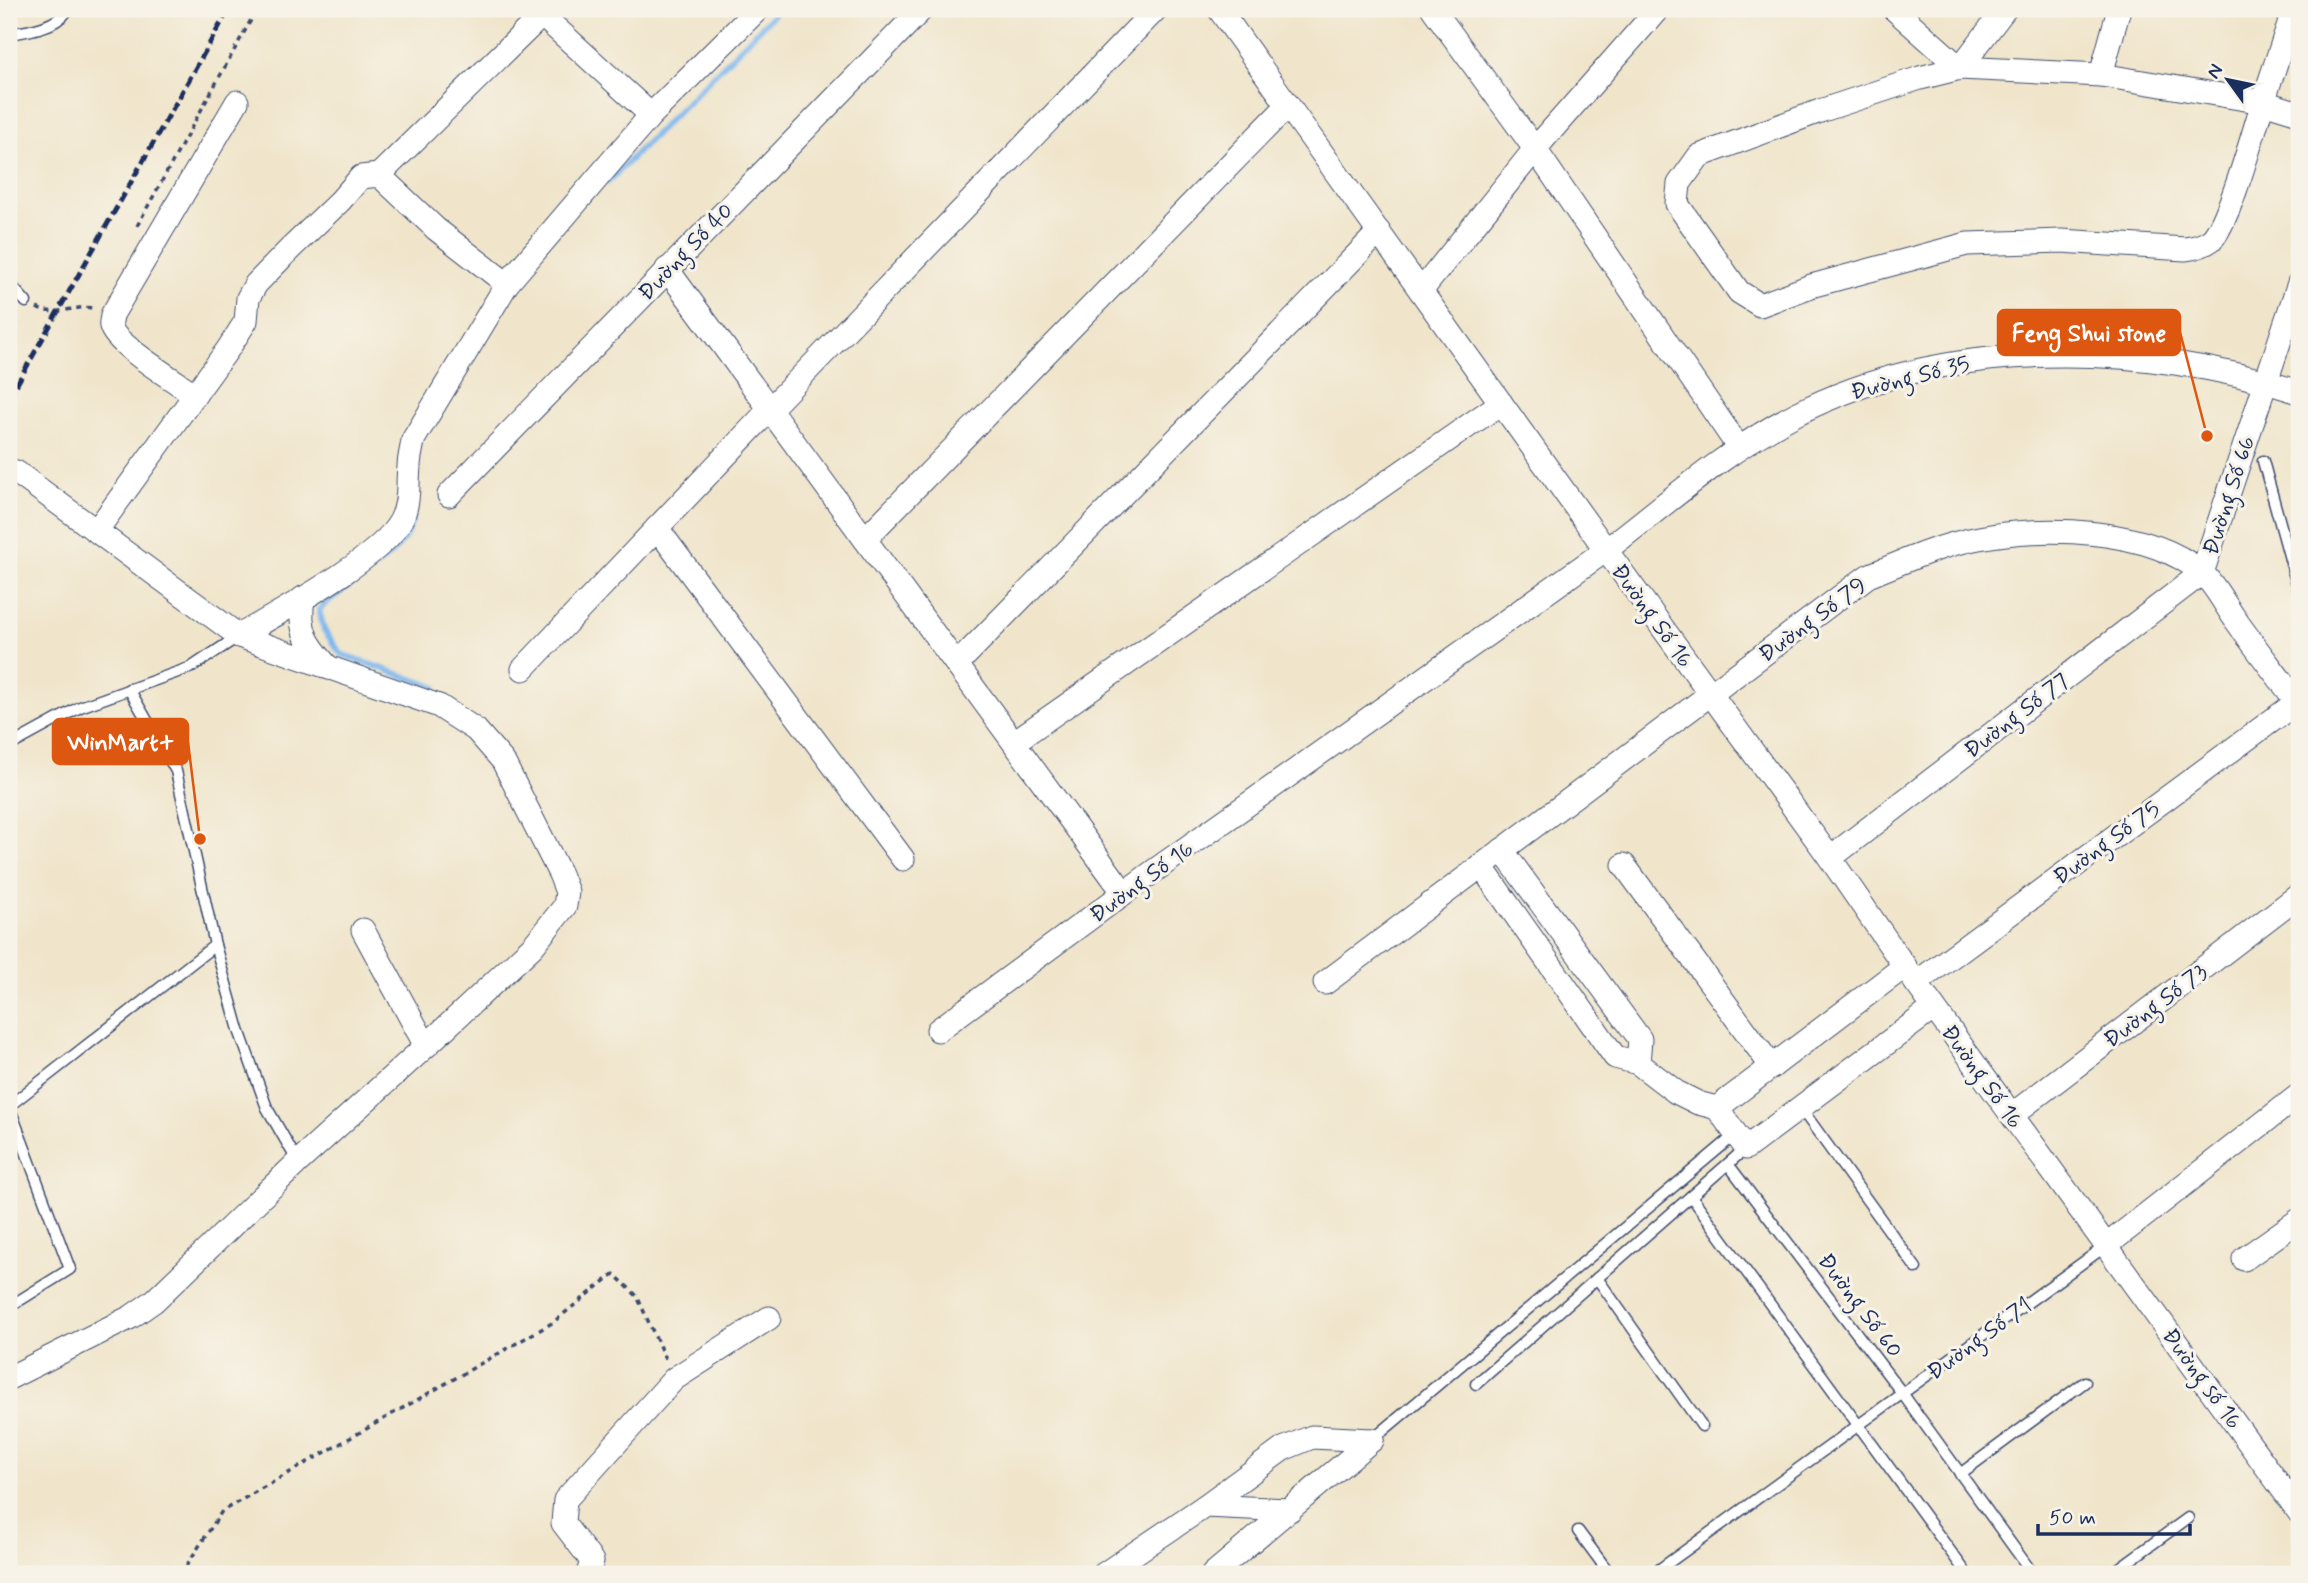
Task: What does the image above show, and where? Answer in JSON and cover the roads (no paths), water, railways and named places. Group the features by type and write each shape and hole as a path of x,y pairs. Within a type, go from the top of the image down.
{"street":[{"path":"239,636 376,550 401,521 408,498 413,440 507,284 651,115 758,9"},
{"name":"Đường Số 40","path":"449,495 922,9"},
{"path":"523,669 1156,9"},
{"path":"1219,9 1606,550"},
{"path":"1433,9 1535,149 1739,448"},
{"path":"1894,9 1959,68"},
{"path":"1959,68 2005,9"},
{"path":"2101,75 2119,9"},
{"path":"2294,9 2263,102 2225,218 2212,239 2200,247 2185,249 2062,241 1967,244 1811,286 1760,305 1739,292 1677,204 1678,184 1699,156 1820,111 1959,68 2101,75 2263,102 2299,113"},
{"path":"97,530 246,321 248,298 256,284 361,177 379,175 538,13 651,115"},
{"path":"1421,291 1648,13"},
{"path":"195,395 125,345 115,335 111,326 112,315 237,102"},
{"path":"865,539 1288,105"},
{"path":"379,175 436,229 507,284"},
{"path":"957,664 1379,232"},
{"path":"667,269 1124,893"},
{"name":"Đường Số 66","path":"2298,704 2202,573 2299,283"},
{"name":"Đường Số 35","path":"1606,550 1739,448 1796,414 1843,393 1895,377 1988,358 2076,355 2163,361 2265,381 2299,392"},
{"path":"1014,742 1501,403"},
{"path":"9,470 16,472 97,530 239,636 439,706 476,730 503,761 567,892 565,906 533,946 298,1161 155,1301 131,1317 9,1378"},
{"path":"657,528 903,859"},
{"name":"Đường Số 79","path":"1325,983 1868,576 1928,551 1981,537 2042,532 2108,534 2144,542 2178,557 2202,573"},
{"name":"Đường Số 16","path":"938,1030 1124,893 1606,550 1830,858 1934,1008 2108,1245"},
{"name":"Đường Số 77","path":"1830,858 2202,573"},
{"path":"303,598 303,635 329,668"},
{"name":"Đường Số 75","path":"1717,1108 1772,1067 2298,704"},
{"path":"1502,850 1640,1039 1638,1063"},
{"path":"1624,865 1772,1067"},
{"path":"1481,866 1615,1057 1638,1063 1676,1092 1698,1103 1717,1108 1741,1141 1800,1107 1934,1008"},
{"name":"Đường Số 73","path":"2012,1115 2299,895"},
{"path":"363,930 426,1046"},
{"name":"Đường Số 71","path":"2108,1245 2299,1095"},
{"path":"2244,1259 2299,1220"},
{"name":"Đường số 16","path":"2108,1245 2299,1512"},
{"path":"588,1574 592,1561 562,1523 565,1500 674,1379 769,1318"},
{"path":"1104,1574 1283,1449 1312,1437 1372,1440"},
{"path":"1213,1574 1372,1440"},
{"path":"1205,1506 1290,1510"}],"lane":[{"path":"9,34 31,31 65,15 68,9"},
{"path":"9,283 26,302"},
{"path":"2263,461 2299,593"},
{"path":"9,746 80,707 192,667 239,636"},
{"path":"129,690 176,771 215,945 239,1030 267,1108 298,1161"},
{"path":"9,1307 71,1269 9,1106 215,945"},
{"path":"1800,1107 1916,1268"},
{"path":"1476,1384 1728,1164 1741,1141"},
{"path":"1372,1440 1741,1141"},
{"name":"Đường Số 60","path":"1728,1164 1902,1394 2033,1574"},
{"path":"1691,1196 1967,1574"},
{"name":"Đường Số 71","path":"1653,1574 2108,1245"},
{"path":"1597,1278 1702,1426"},
{"path":"1960,1474 2085,1382"},
{"path":"2111,1574 2188,1518"},
{"path":"1578,1531 1610,1574"}],"waterway":[{"path":"608,182 779,9"},
{"path":"412,517 409,531 400,544 374,568 319,610 324,630 341,654 435,687"}],"railway":[{"path":"9,398 229,9"}],"place":[{"name":"Feng Shui stone","path":"2207,436"},
{"name":"WinMart+","path":"200,839"}]}
